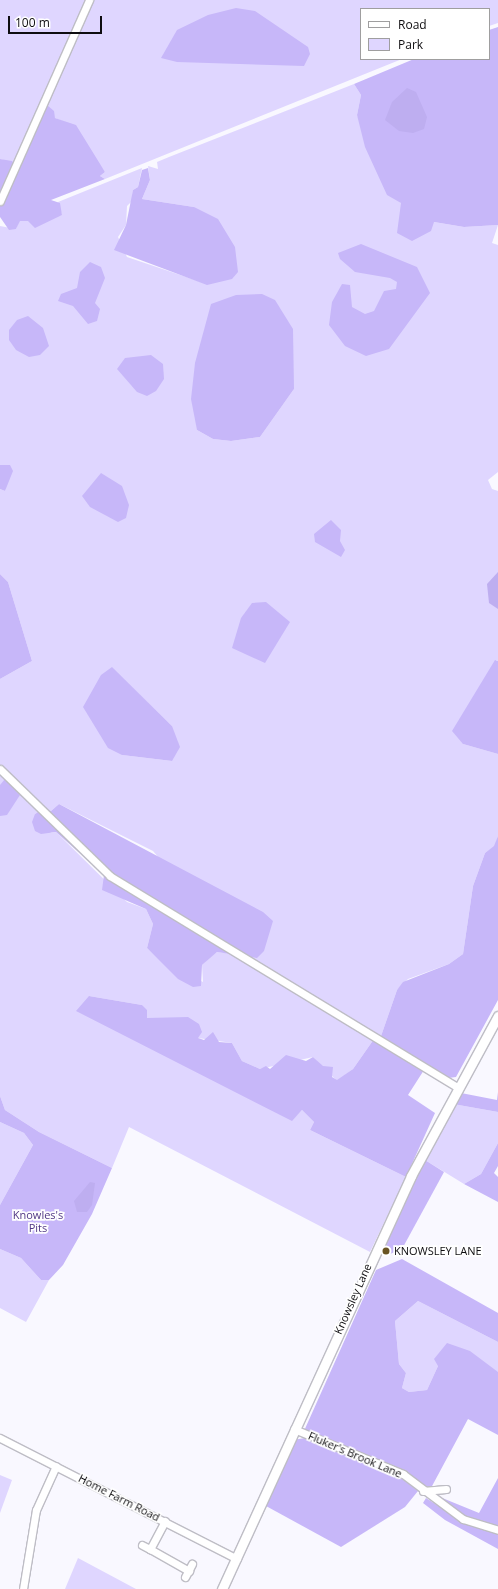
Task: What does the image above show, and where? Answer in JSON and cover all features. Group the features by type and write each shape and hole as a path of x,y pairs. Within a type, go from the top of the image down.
{"main road":[{"name":"Knowsley Lane","path":"222,1589 404,1190 498,1016"}],"street":[{"path":"0,201 89,0"},
{"path":"0,769 110,876 458,1088"},
{"name":"Fluker's Brook Lane","path":"294,1429 403,1474 423,1491 463,1519 498,1530"},
{"name":"Home Farm Road","path":"0,1438 237,1559"},
{"path":"23,1589 36,1510 56,1466"},
{"path":"423,1491 446,1489"},
{"path":"150,1549 165,1521"},
{"path":"142,1545 187,1574 192,1564"}],"green space":[{"path":"0,0 86,0 14,163 0,159"},
{"path":"91,0 498,0 498,23 490,26 490,8 360,8 360,60 400,60 105,179 100,176 105,172 70,124 55,118 47,105 42,111"},
{"path":"236,8 255,11 308,47 310,54 304,66 177,62 161,58 177,30 208,15"},
{"path":"498,27 498,225 464,227 434,222 431,231 412,241 397,233 401,203 387,195 365,147 357,115 361,95 354,84 412,60 490,60 490,30"},
{"path":"354,84 361,95 357,115 401,203 434,222 464,227 498,225 492,243 498,245 498,472 488,480 492,489 498,491 498,661 496,660 463,744 498,754 498,836 495,846 485,853 473,886 463,954 449,964 408,979 397,990 380,1039 242,955 153,851 59,804 51,811 43,809 0,766 0,679 32,661 8,582 0,574 0,489 5,491 10,465 0,465 0,226 16,229 19,221 62,215 58,202 142,168 138,187 133,190 132,201 127,206 126,225 118,237 127,257 207,284 194,207 142,199 150,180 148,166 158,169 157,162","holes":["294,389 260,437 231,441 213,439 197,430","112,668 172,726 172,761 122,755"]},
{"path":"47,105 54,111 55,118 76,125 105,172 100,176 105,179 51,200 60,203 62,215 35,228 28,221 20,221 16,229 9,230 0,217 0,159 12,161 17,167"},
{"path":"148,168 150,180 142,199 194,207 218,219 235,247 238,272 232,279 207,285 114,250 126,225 133,190 138,187 142,170"},
{"path":"361,244 417,267 430,293 389,349 366,356 345,346 329,325 332,302 342,284 350,285 352,307 365,314 374,311 384,291 396,289 397,282 390,278 355,272 340,259 338,253"},
{"path":"90,262 101,267 105,278 95,303 100,309 97,321 88,324 73,306 58,301 61,294 77,288 80,272"},
{"path":"262,294 275,300 293,329 294,389 260,437 231,441 213,439 197,430 191,399 195,363 211,304 236,295"},
{"path":"28,316 43,328 49,346 40,355 29,357 16,350 9,340 9,330 17,320"},
{"path":"151,355 163,364 164,379 156,391 147,396 137,392 117,369 125,358"},
{"path":"0,465 10,465 13,471 5,491 0,489"},
{"path":"101,473 122,486 129,505 126,518 118,522 90,507 82,496"},
{"path":"331,520 341,530 340,541 345,550 341,557 315,542 314,534"},
{"path":"0,574 8,582 32,661 0,679"},
{"path":"266,602 290,622 265,663 232,648 241,618 252,603"},
{"path":"495,660 498,661 498,754 463,744 452,731"},
{"path":"112,667 172,726 180,747 172,761 122,755 108,748 83,707 101,675"},
{"path":"0,771 39,812 35,814 51,833 56,832 127,902 146,909 153,924 147,948 163,963 203,982 202,965 209,958 217,952 234,954 374,1039 353,1069 337,1081 313,1057 260,1069 242,1061 232,1043 198,1038 188,1018 146,1018 142,1005 89,996 292,1120 302,1110 314,1122 310,1130 406,1177 370,1252 129,1127 112,1168 39,1132 5,1110 0,1096"},
{"path":"5,779 20,795 7,815 0,816 0,785"},
{"path":"59,804 263,912 273,921 264,951 257,958 217,952 202,965 201,986 193,987 178,979 147,948 153,924 146,909 102,890 104,875 56,832 41,834 35,831 32,822 35,814 43,809 51,811"},
{"path":"498,836 498,1000 456,1077 448,1078 380,1039 397,990 403,982 449,964 463,954 473,886 485,853 494,846"},
{"path":"89,996 142,1005 147,1010 147,1018 188,1017 199,1024 202,1032 198,1038 204,1040 213,1032 219,1042 232,1043 242,1061 260,1069 266,1066 270,1069 286,1055 306,1061 313,1057 323,1066 333,1067 332,1077 337,1080 353,1069 374,1039 424,1070 408,1095 435,1113 406,1177 310,1130 314,1122 302,1110 292,1121 76,1011"},
{"path":"498,1092 498,1112 453,1104 461,1093 497,1100"},
{"name":"Knowles's Pits","path":"0,1096 5,1110 39,1132 112,1168 92,1214 63,1265 49,1280 41,1280 21,1258 0,1249 0,1205 33,1145 24,1133 0,1122"},
{"path":"453,1104 498,1112 498,1143 481,1174 464,1184 425,1160"},
{"path":"0,1122 24,1133 33,1145 0,1205"},
{"path":"498,1143 498,1166 494,1173 498,1177 498,1202 464,1184 481,1174"},
{"path":"425,1160 444,1172 402,1249 390,1254 385,1246"},
{"path":"0,1249 21,1258 41,1280 49,1280 26,1322 0,1308"},
{"path":"402,1259 498,1313 498,1342 418,1301 395,1321 399,1364 406,1373 402,1388 409,1392 427,1390 438,1366 434,1359 447,1343 470,1351 498,1372 498,1435 468,1419 431,1488 304,1431 376,1270"},
{"path":"418,1301 498,1342 498,1372 438,1366 427,1390 409,1392 402,1388 406,1373 399,1364 395,1321"},
{"path":"305,1438 397,1475 418,1491 405,1507 341,1547 266,1506 293,1440"},
{"path":"0,1475 12,1480 0,1513"},
{"path":"498,1478 498,1527 460,1515 430,1493 479,1513"},
{"path":"426,1498 460,1520 498,1534 498,1549 445,1520 423,1503"},
{"path":"78,1558 136,1589 65,1589"}],"shaded area":[{"path":"407,88 416,92 427,117 424,129 413,133 399,131 385,120 392,102"},
{"path":"498,572 498,609 489,603 487,584"},
{"path":"90,1182 95,1183 92,1205 87,1212 77,1212 74,1201"}],"place":[{"name":"KNOWSLEY LANE","path":"386,1251"}]}
